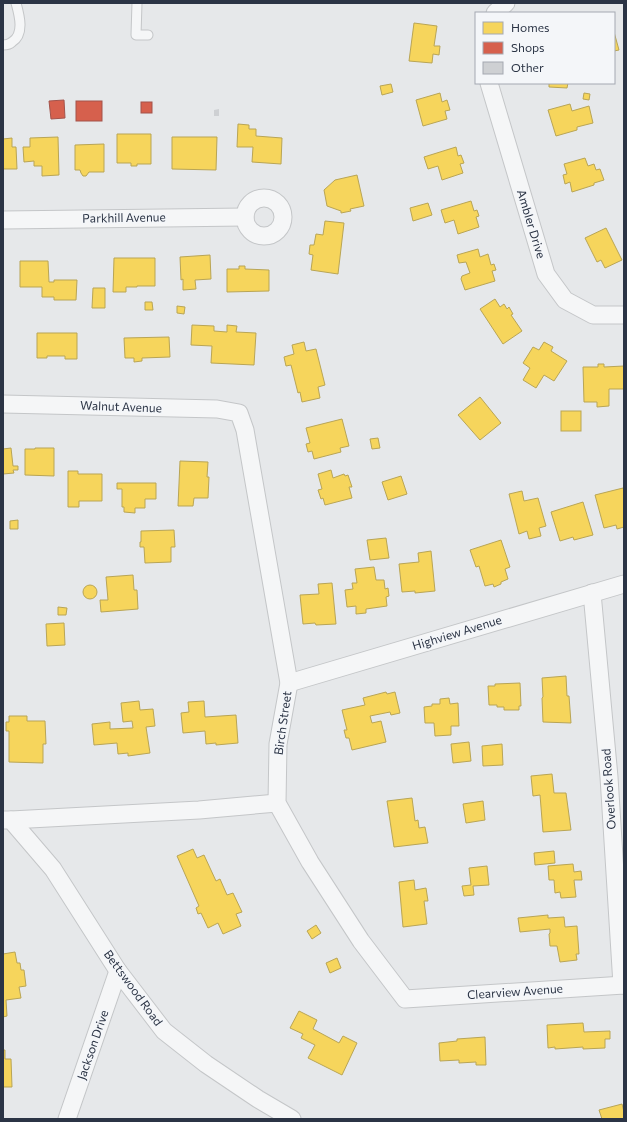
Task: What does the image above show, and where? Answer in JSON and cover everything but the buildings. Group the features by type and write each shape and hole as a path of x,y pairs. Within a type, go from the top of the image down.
{"street":[{"path":"496,12 506,3"},
{"name":"Ambler Drive","path":"489,84 546,274 565,300 593,314 624,314"},
{"name":"Parkhill Avenue","path":"3,220 245,217"},
{"name":"Walnut Avenue","path":"3,404 217,410 239,413"},
{"name":"Birch Street","path":"239,413 245,430 289,683 278,744 277,803"},
{"name":"Highview Avenue","path":"289,683 624,584"},
{"name":"Overlook Road","path":"592,593 608,777 623,985"},
{"name":"Clearview Avenue","path":"277,803 310,862 361,941 405,999 623,985"},
{"name":"Bettswood Road","path":"7,820 199,810 277,803"},
{"name":"Bettswood Road","path":"7,820 53,868 118,972 164,1031 206,1064 258,1099 292,1119"},
{"name":"Jackson Drive","path":"67,1119 118,972"}],"lane":[{"path":"3,46 13,42 20,30 21,21 16,3"},
{"path":"137,3 136,35 148,35"}]}
